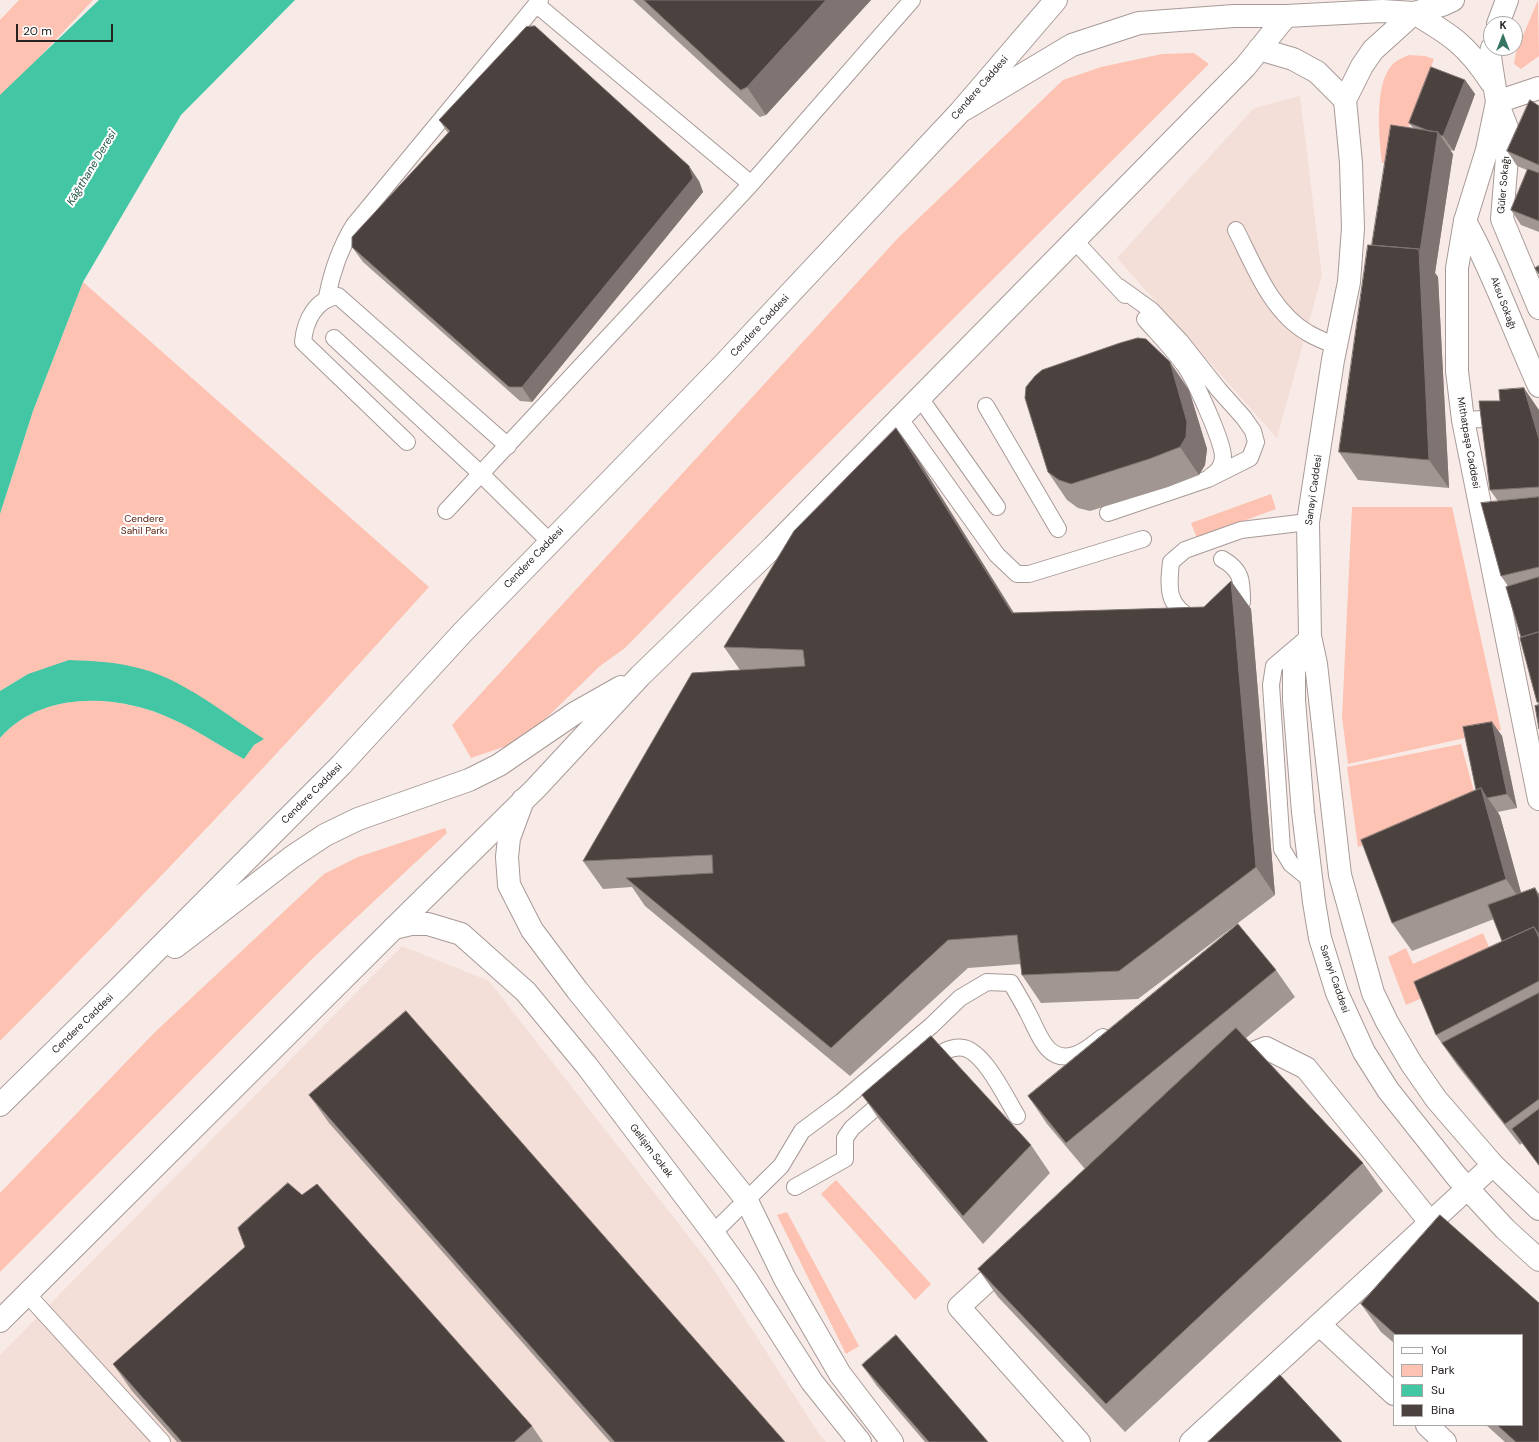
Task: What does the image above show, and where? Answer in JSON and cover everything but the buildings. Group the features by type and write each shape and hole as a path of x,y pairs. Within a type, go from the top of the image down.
{"main road":[{"name":"Cendere Caddesi","path":"0,1105 118,989 340,765 463,632 723,365 960,112 1056,0"},
{"path":"960,112 1072,45 1139,23 1234,16 1286,16 1382,11 1414,13 1442,5 1453,0"},
{"path":"1501,16 1507,0"},
{"path":"1414,13 1445,31 1465,46 1478,61 1495,94 1539,88"},
{"path":"1259,49 1293,59 1318,72 1345,100 1362,66 1373,50 1414,13"},
{"path":"0,1321 394,928 451,874 536,788 640,676 773,548 1245,67 1286,16"},
{"name":"Mithatpaşa Caddesi","path":"1490,56 1495,94 1488,150 1465,221 1457,268 1457,371 1463,420 1539,800"},
{"name":"Güler Sokağı","path":"1495,94 1509,132 1502,219 1534,282 1539,308"},
{"name":"Sanayi Caddesi","path":"1345,100 1351,163 1353,228 1349,282 1336,346 1308,522 1310,636 1316,664 1340,875 1373,993 1387,1022 1411,1063 1436,1099 1493,1165 1539,1209"},
{"name":"Aksu Sokağı","path":"1465,221 1484,255 1515,335 1539,386"},
{"name":"Sanayi Caddesi","path":"1310,636 1294,670 1294,700 1303,812 1311,880 1322,944 1337,993 1364,1052 1388,1090 1467,1188 1505,1229 1539,1260"},
{"path":"118,989 225,910 292,857 325,835 358,819 469,780 499,765 575,714 640,676"},
{"path":"523,800 509,838 507,857 509,885 532,930 577,990 746,1199 785,1279 840,1374 892,1442"},
{"name":"Gelişim Sokak","path":"394,928 411,924 428,924 461,934 526,992 587,1066 713,1233 746,1279 812,1382 860,1442"},
{"path":"1216,1071 1222,1065 1266,1048 1306,1068 1430,1222"},
{"path":"1191,1442 1493,1165"},
{"path":"1023,1248 959,1307 1079,1442"},
{"path":"1320,1325 1393,1393"},
{"path":"1428,1426 1445,1442"}],"lane":[{"path":"446,511 751,184 912,0"},
{"path":"407,442 303,342 308,320 315,309 328,297 336,261 343,242 354,225 538,2 751,184"},
{"path":"1236,230 1276,304 1288,318 1307,332 1336,346"},
{"path":"1074,240 1119,287 1185,366 1199,392 1220,444 1223,457 1218,471 1208,478"},
{"path":"1108,513 1208,478 1250,458 1256,442 1253,431 1244,418 1219,390 1181,342 1151,310 1119,287"},
{"path":"328,297 338,296 508,446"},
{"path":"334,338 481,474 550,542"},
{"path":"920,398 997,506"},
{"path":"986,406 1058,529"},
{"path":"1463,420 1514,418"},
{"path":"900,419 997,555 1017,574 1029,574 1143,539"},
{"path":"1220,444 1230,453 1241,455 1256,442"},
{"path":"1222,559 1232,565 1242,581 1242,602 1232,614 1212,623 1200,623 1181,613 1172,602 1169,581 1171,562 1185,550 1241,530 1308,522"},
{"path":"713,1233 781,1166 802,1131 853,1092 931,1026 960,998 987,982 1011,984 1043,1043 1053,1053 1063,1057 1076,1055 1119,1026"},
{"path":"918,1072 941,1052 964,1048 975,1053 988,1069 1017,1116"},
{"path":"795,1187 845,1159 845,1138 852,1128 901,1086"},
{"path":"27,1294 162,1442"}],"shaded area":[{"path":"1300,96 1322,275 1277,438 1117,258 1254,108"},
{"path":"402,946 489,981 710,1264 819,1434 826,1442 0,1442 0,1355"}],"green space":[{"path":"19,0 93,0 34,63 0,96 0,20"},
{"path":"1538,0 1539,56 1521,69 1514,64 1515,56 1523,56 1523,35"},
{"path":"1194,53 1209,64 707,564 625,648 600,666 539,725 509,745 471,758 452,725 898,238 1063,80 1101,67 1162,54"},
{"path":"1409,55 1425,56 1434,59 1395,164 1382,163 1379,113 1382,86 1391,66"},
{"name":"Cendere Sahil Parkı","path":"83,282 429,587 324,703 217,817 55,986 0,1041 0,738 17,722 37,711 59,704 82,701 105,701 151,711 172,719 244,759 254,745 264,739 28,674 0,691 0,514 33,411"},
{"path":"1271,494 1276,509 1197,538 1191,523"},
{"path":"1352,507 1452,507 1501,730 1348,764 1342,717"},
{"path":"1461,744 1479,810 1358,847 1347,767"},
{"path":"445,828 447,833 311,960 0,1272 0,1193 155,1032 324,874 358,857"},
{"path":"1483,933 1497,966 1406,1005 1388,957 1406,948 1413,964"},
{"path":"836,1180 931,1284 915,1300 821,1194"},
{"path":"787,1212 859,1346 846,1354 777,1215"}],"water":[{"name":"Kâğıthane Deresi","path":"99,0 295,0 181,115 83,282 33,411 0,514 0,95"},
{"path":"69,660 115,663 158,674 190,690 264,739 254,745 244,759 172,719 129,705 105,701 82,701 59,704 37,711 17,722 0,738 0,691 28,674"}]}
